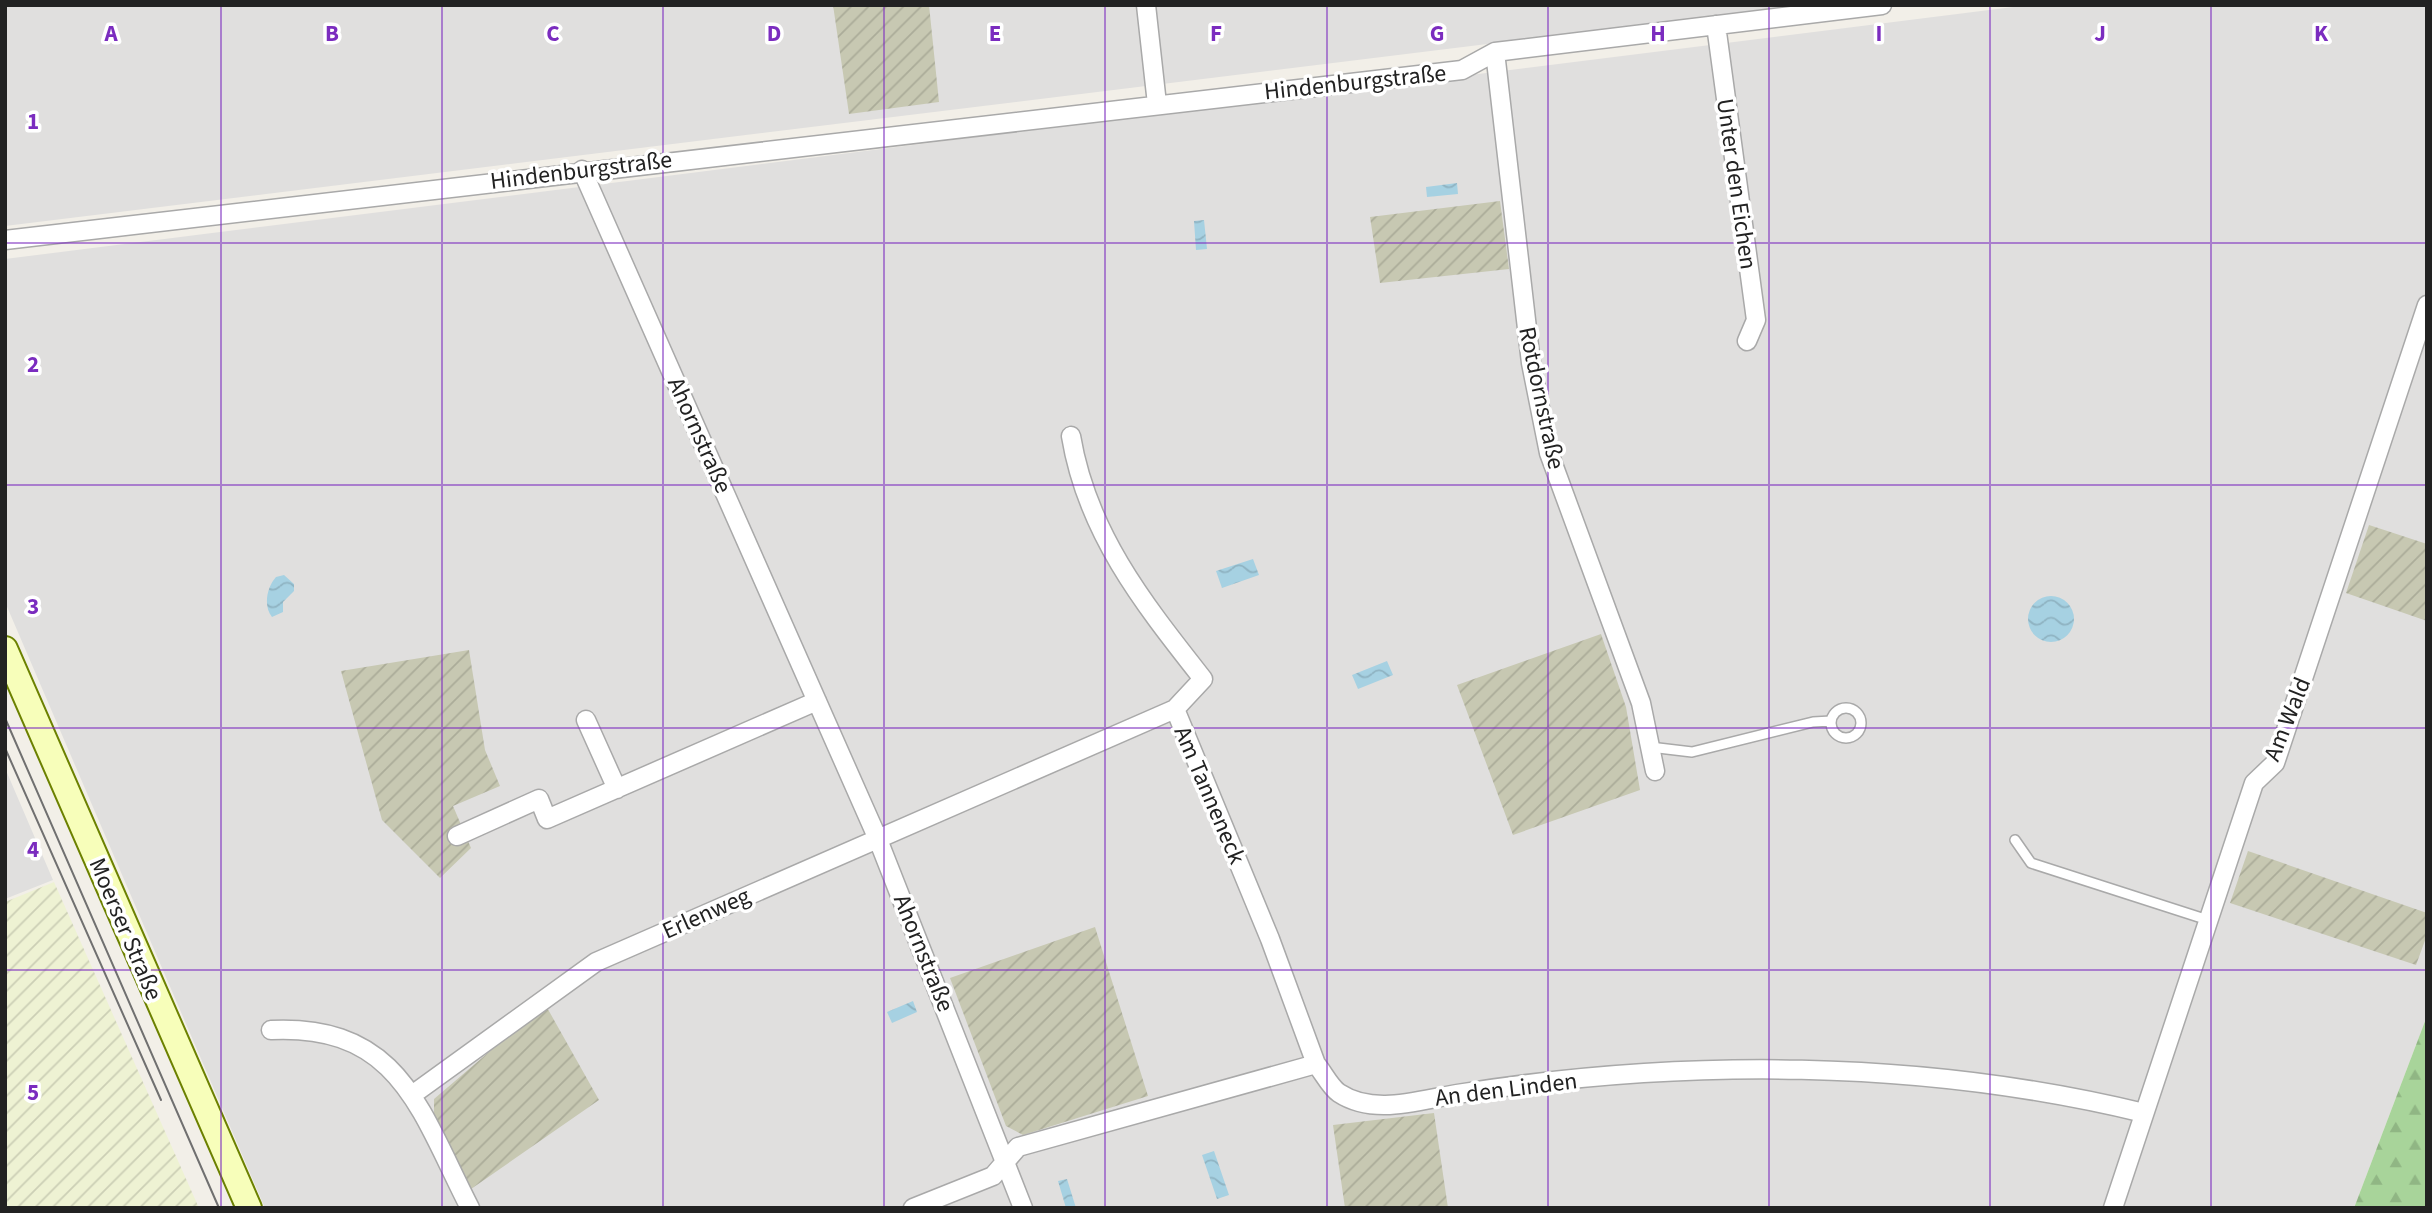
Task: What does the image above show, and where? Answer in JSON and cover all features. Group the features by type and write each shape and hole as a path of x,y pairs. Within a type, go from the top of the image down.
{"main road":[{"name":"Moerser Straße","path":"5,649 249,1208"}],"street":[{"path":"1146,5 1157,104"},
{"name":"Hindenburgstraße","path":"5,240 582,170 1462,70 1494,51 1882,5"},
{"name":"Unter den Eichen","path":"1716,25 1756,320 1747,341"},
{"name":"Rotdornstraße","path":"1494,51 1531,363 1549,453 1641,703 1655,771"},
{"name":"Ahornstraße","path":"582,170 877,836 1024,1208"},
{"name":"Am Wald","path":"2113,1208 2254,783 2275,762 2427,305"},
{"name":"Am Tanneneck","path":"1071,436 1076,464 1111,552 1154,617 1203,678 1175,709 1270,939 1316,1064"},
{"path":"457,835 539,799 547,819 817,701"},
{"name":"Erlenweg","path":"412,1095 596,962 877,836 1175,709"},
{"path":"586,720 617,789"},
{"path":"271,1030 301,1028 335,1036 369,1051 390,1066 412,1095 470,1208"},
{"path":"913,1208 993,1176 1018,1147 1316,1064"},
{"name":"An den Linden","path":"1316,1064 1338,1093 1377,1107 1512,1085 1650,1072 1824,1070 2068,1095 2144,1113"}],"lane":[{"path":"1650,747 1692,752 1813,722 1831,721"},
{"path":"2015,840 2031,863 2208,920"}],"shaded area":[{"path":"5,5 1806,5 5,226"},
{"path":"833,5 929,5 939,102 849,114"},
{"path":"2029,5 2427,5 2427,1016 2354,1208 265,1208 5,602 5,259"},
{"path":"1500,201 1509,269 1380,283 1370,217"},
{"path":"2369,525 2427,544 2427,621 2346,593"},
{"path":"1601,634 1626,707 1640,790 1513,835 1457,685"},
{"path":"469,650 485,750 500,786 453,806 471,848 440,878 382,820 341,671"},
{"path":"5,768 53,880 5,899"},
{"path":"2248,851 2427,913 2427,935 2416,965 2230,903"},
{"path":"54,882 199,1208 5,1208 5,902"},
{"path":"1095,927 1148,1096 1023,1135 1006,1126 950,978"},
{"path":"545,1004 599,1100 471,1189 434,1119 434,1099"},
{"path":"1434,1113 1448,1208 1345,1208 1333,1125"}],"green space":[{"path":"2427,1016 2427,1208 2354,1208"}],"water":[{"path":"1457,183 1458,194 1427,197 1426,187"},
{"path":"1204,220 1207,249 1196,250 1194,221"},
{"path":"1253,559 1259,575 1222,588 1216,571"},
{"path":"284,575 294,584 294,591 283,602 283,612 272,617 267,602 268,591 276,577"},
{"path":"2051,596 2067,603 2074,619 2067,635 2051,642 2035,635 2028,619 2035,603"},
{"path":"1387,661 1393,675 1358,689 1352,675"},
{"path":"913,1001 917,1012 892,1023 887,1012"},
{"path":"1214,1151 1229,1195 1217,1199 1202,1155"},
{"path":"1067,1179 1076,1208 1066,1208 1058,1181"}],"tram line":[{"path":"5,718 219,1208"},
{"path":"5,748 161,1100"}]}
